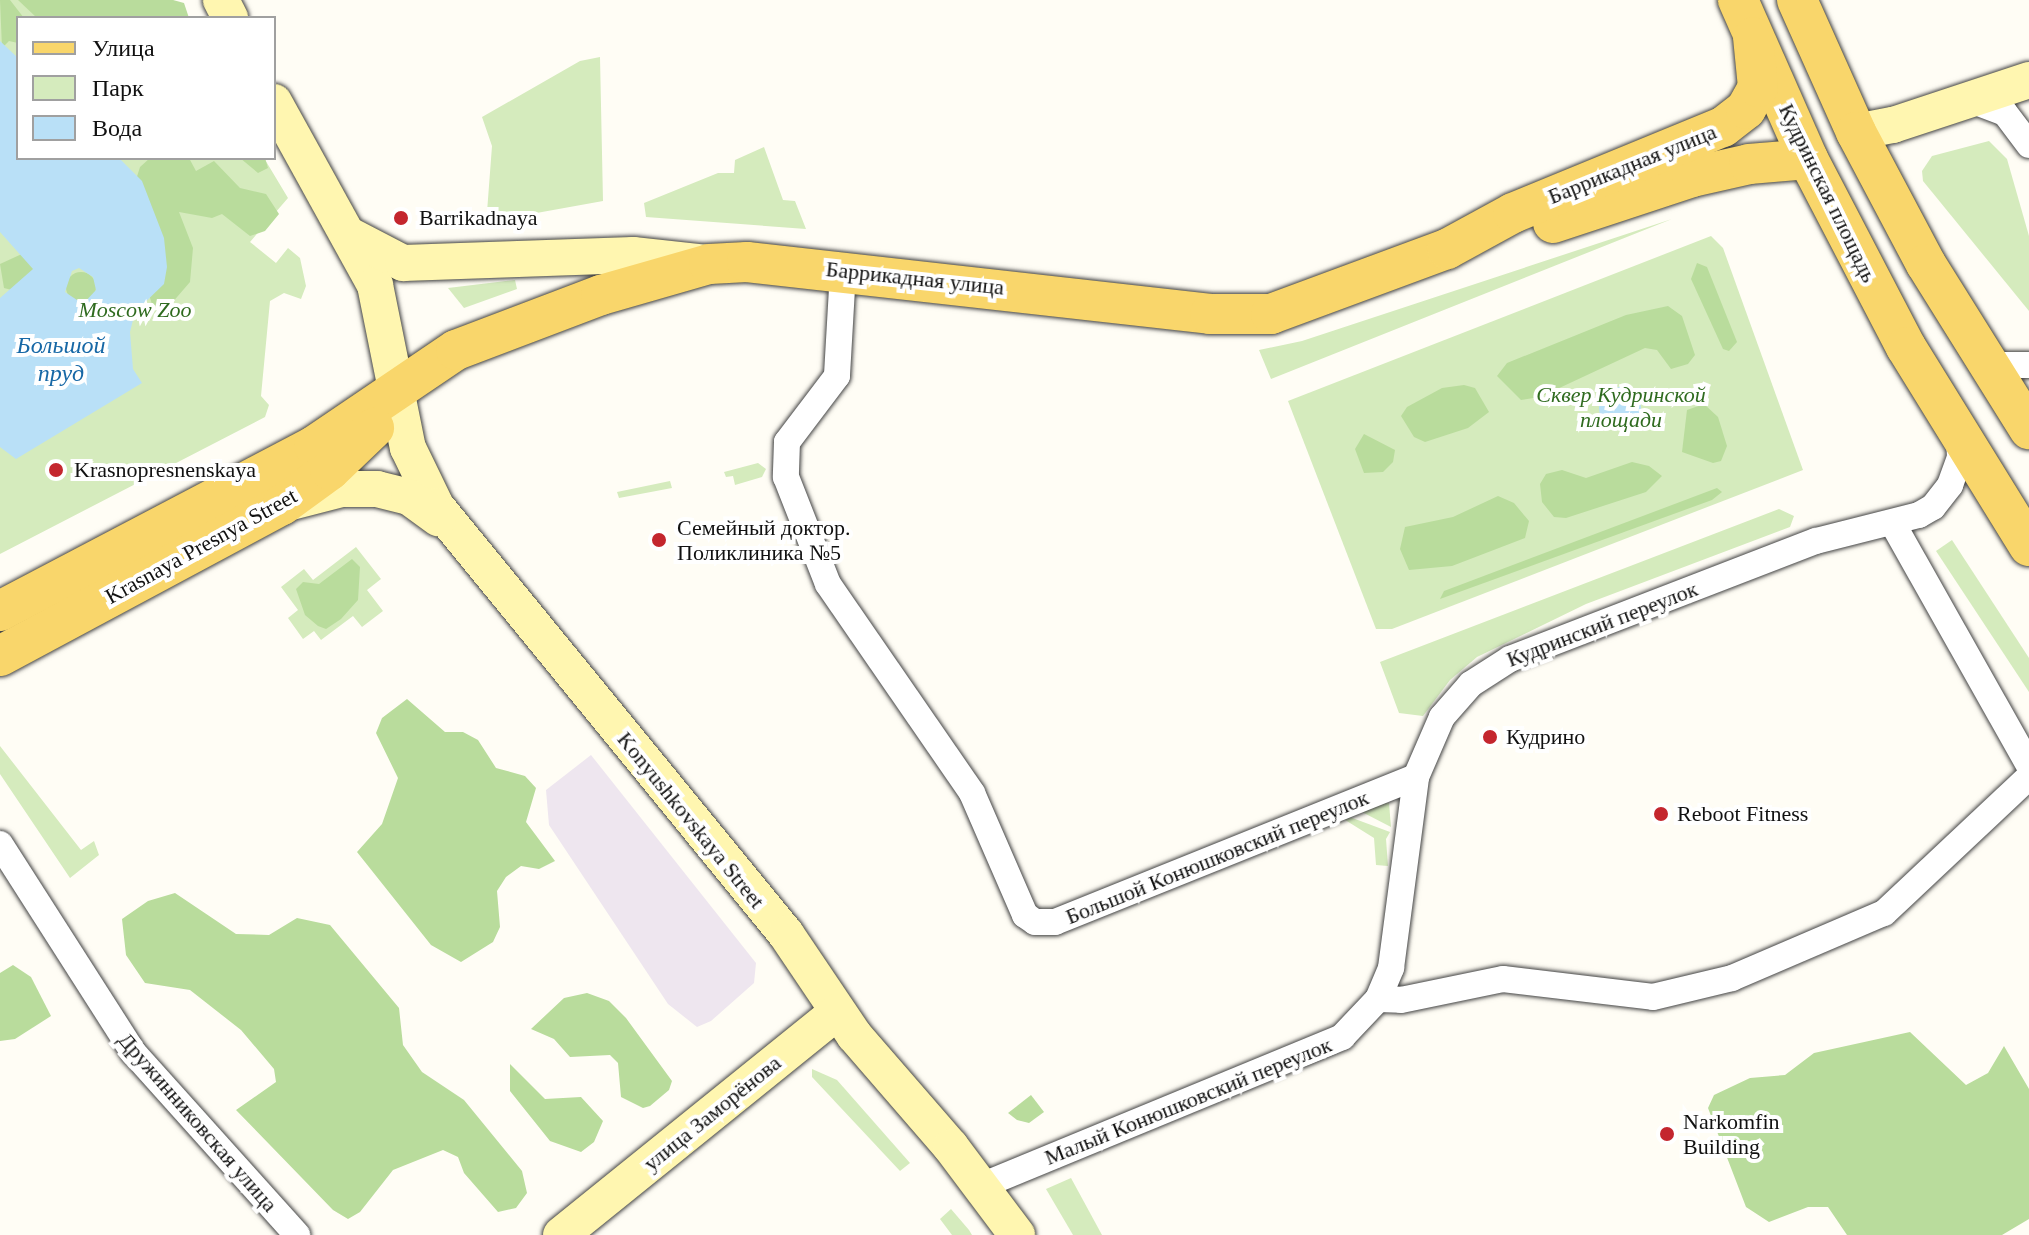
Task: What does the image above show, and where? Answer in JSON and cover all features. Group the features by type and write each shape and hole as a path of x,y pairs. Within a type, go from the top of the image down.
{"main road":[{"path":"1738,0 1753,37"},
{"path":"1797,0 1861,142 1926,264 2029,429"},
{"name":"Кудринская площадь","path":"1753,37 1808,159 1906,347 2029,546"},
{"name":"Баррикадная улица","path":"1447,249 1513,213 1687,146 1733,121 1758,87 1753,37"},
{"path":"1861,142 2000,102 2029,80"},
{"name":"Konyushkovskaya Street","path":"276,106 348,234 382,303 397,391 416,471 455,532 786,934 837,1012 981,1186 1017,1235"},
{"name":"Баррикадная улица","path":"397,391 483,337 709,264 843,271 1255,316 1447,249 1524,233 1692,177 1749,164 1808,159"},
{"path":"348,234 403,263 633,255 709,264"},
{"name":"Krasnaya Presnya Street","path":"0,656 282,505 368,438 397,391"},
{"name":"Krasnaya Presnya Street","path":"0,611 301,453 397,391"},
{"path":"282,505 342,489 377,489 409,497 455,532"},
{"name":"улица Заморёнова","path":"561,1235 837,1012"}],"street":[{"path":"2000,102 2029,145"},
{"name":"Большой Конюшковский переулок","path":"843,271 837,376 787,442 783,462 822,572 972,793 1017,903 1035,922 1055,922 1416,777"},
{"path":"1982,354 2001,365 2029,365"},
{"name":"Кудринский переулок","path":"1378,999 1391,968 1416,777 1442,717 1488,670 1816,541 1893,524 1943,498 1955,475 1959,435"},
{"path":"1893,524 2029,765"},
{"path":"1378,999 1401,1000 1503,979 1653,997 1732,978 1884,913 2029,777"},
{"name":"Дружинниковская улица","path":"0,844 133,1052 297,1235"},
{"name":"Малый Конюшковский переулок","path":"981,1186 1314,1052 1361,1021 1378,999"}],"shaded area":[{"path":"591,755 756,963 754,983 711,1021 697,1027 668,1004 549,825 546,790"}],"green space":[{"name":"Moscow Zoo","path":"0,0 173,0 182,16 16,16 16,160 265,160 288,198 250,242 276,263 288,248 300,258 306,286 301,299 284,293 270,301 261,396 269,405 265,417 0,554"},
{"path":"0,0 10,0 22,16 16,16 16,43 9,41 2,48"},
{"path":"18,0 173,0 184,3 188,16 35,16"},
{"path":"600,57 603,201 531,214 487,212 492,146 482,117 580,61"},
{"path":"1989,141 2007,159 2029,236 2029,311 1923,181 1922,171 1932,156"},
{"path":"764,147 783,200 795,201 806,229 646,217 644,203 718,173 734,173 735,160"},
{"path":"148,160 190,160 196,171 214,161 240,188 266,194 279,214 265,231 250,236 222,214 212,218 179,212 193,248 190,282 165,311 152,304 124,218 140,167"},
{"path":"242,160 266,160 268,168 258,173"},
{"path":"1672,219 1271,379 1259,350 1302,341"},
{"name":"Сквер Кудринской площади","path":"1711,236 1723,248 1803,470 1392,629 1376,629 1288,401"},
{"path":"24,253 43,265 23,293 4,288 0,264"},
{"path":"1697,263 1707,267 1737,342 1729,351 1723,349 1691,279"},
{"path":"81,272 92,276 96,287 92,298 81,302 70,298 66,287 70,276"},
{"path":"515,280 517,289 464,308 448,288"},
{"path":"1668,306 1682,316 1695,355 1688,364 1671,369 1657,350 1645,348 1540,397 1521,400 1497,376 1507,363 1626,315"},
{"path":"1464,385 1475,388 1489,412 1468,428 1425,442 1414,437 1401,416 1407,407 1442,388"},
{"path":"1704,404 1718,417 1727,446 1721,461 1713,463 1682,452 1687,410"},
{"path":"1364,434 1395,450 1393,462 1383,472 1364,473 1355,449"},
{"path":"1632,462 1649,466 1662,476 1646,492 1566,518 1554,517 1542,502 1540,484 1546,474 1562,470 1586,478"},
{"path":"758,463 766,469 762,477 735,485 733,476 726,477 724,472"},
{"path":"670,481 672,488 619,498 617,492"},
{"path":"1717,488 1722,492 1712,500 1440,599 1444,591"},
{"path":"1498,496 1514,503 1529,521 1525,538 1452,566 1409,570 1400,549 1405,527 1453,517"},
{"path":"1779,509 1794,516 1790,527 1586,604 1477,657 1450,680 1423,716 1399,713 1380,662"},
{"path":"1952,540 2029,658 2029,692 1936,551"},
{"path":"356,547 381,579 367,590 383,611 362,627 353,616 321,640 314,631 303,639 288,618 298,610 281,587 304,569 313,580"},
{"path":"352,559 360,567 358,600 341,619 326,629 318,626 305,615 296,589 303,582 319,584"},
{"path":"407,699 445,732 463,732 478,740 496,768 525,776 536,788 526,822 555,861 539,869 521,866 506,877 497,891 500,927 493,942 461,962 431,945 357,852 382,824 398,778 376,733 382,718"},
{"path":"0,746 81,850 94,841 99,855 70,878 0,774"},
{"path":"1385,803 1389,803 1391,827 1360,811"},
{"path":"1347,816 1390,832 1386,839 1388,866 1376,865 1374,838 1342,818"},
{"path":"175,893 236,934 269,935 297,918 330,925 399,1008 403,1045 422,1072 464,1100 522,1171 527,1193 516,1208 498,1212 464,1173 458,1157 443,1150 393,1170 360,1212 348,1219 333,1210 236,1110 276,1082 274,1069 241,1030 190,990 145,983 126,955 122,919 148,901"},
{"path":"13,965 31,977 51,1016 15,1039 0,1041 0,973"},
{"path":"587,993 609,1001 626,1018 672,1081 669,1090 650,1106 643,1108 621,1097 618,1063 610,1055 570,1057 554,1039 531,1029 564,998"},
{"path":"1910,1032 1966,1085 1988,1073 2004,1046 2029,1089 2029,1219 2002,1235 1847,1235 1828,1207 1808,1207 1769,1222 1746,1207 1708,1108 1714,1095 1750,1078 1785,1075 1814,1053"},
{"path":"510,1064 545,1099 581,1097 603,1121 594,1142 581,1152 550,1141 510,1091"},
{"path":"812,1069 837,1080 910,1163 900,1171 812,1077"},
{"path":"1031,1095 1044,1112 1029,1123 1017,1120 1008,1113"},
{"path":"1071,1178 1102,1235 1073,1235 1046,1189"},
{"path":"951,1209 972,1235 952,1235 940,1219"}],"water":[{"name":"Большой пруд","path":"0,41 16,56 16,160 121,160 142,181 164,238 167,267 164,284 135,312 130,332 133,369 142,383 16,459 0,447 0,298 33,269 0,232","holes":["79,268 93,277 96,290 83,304 65,292 72,271"]},
{"path":"1620,387 1635,393 1641,408 1635,423 1620,429 1605,423 1599,408 1605,393"}],"place":[{"name":"Barrikadnaya","path":"401,218"},
{"name":"Krasnopresnenskaya","path":"56,470"},
{"name":"Семейный доктор. Поликлиника №5","path":"659,540"},
{"name":"Кудрино","path":"1490,737"},
{"name":"Reboot Fitness","path":"1661,814"},
{"name":"Narkomfin Building","path":"1667,1134"}]}
